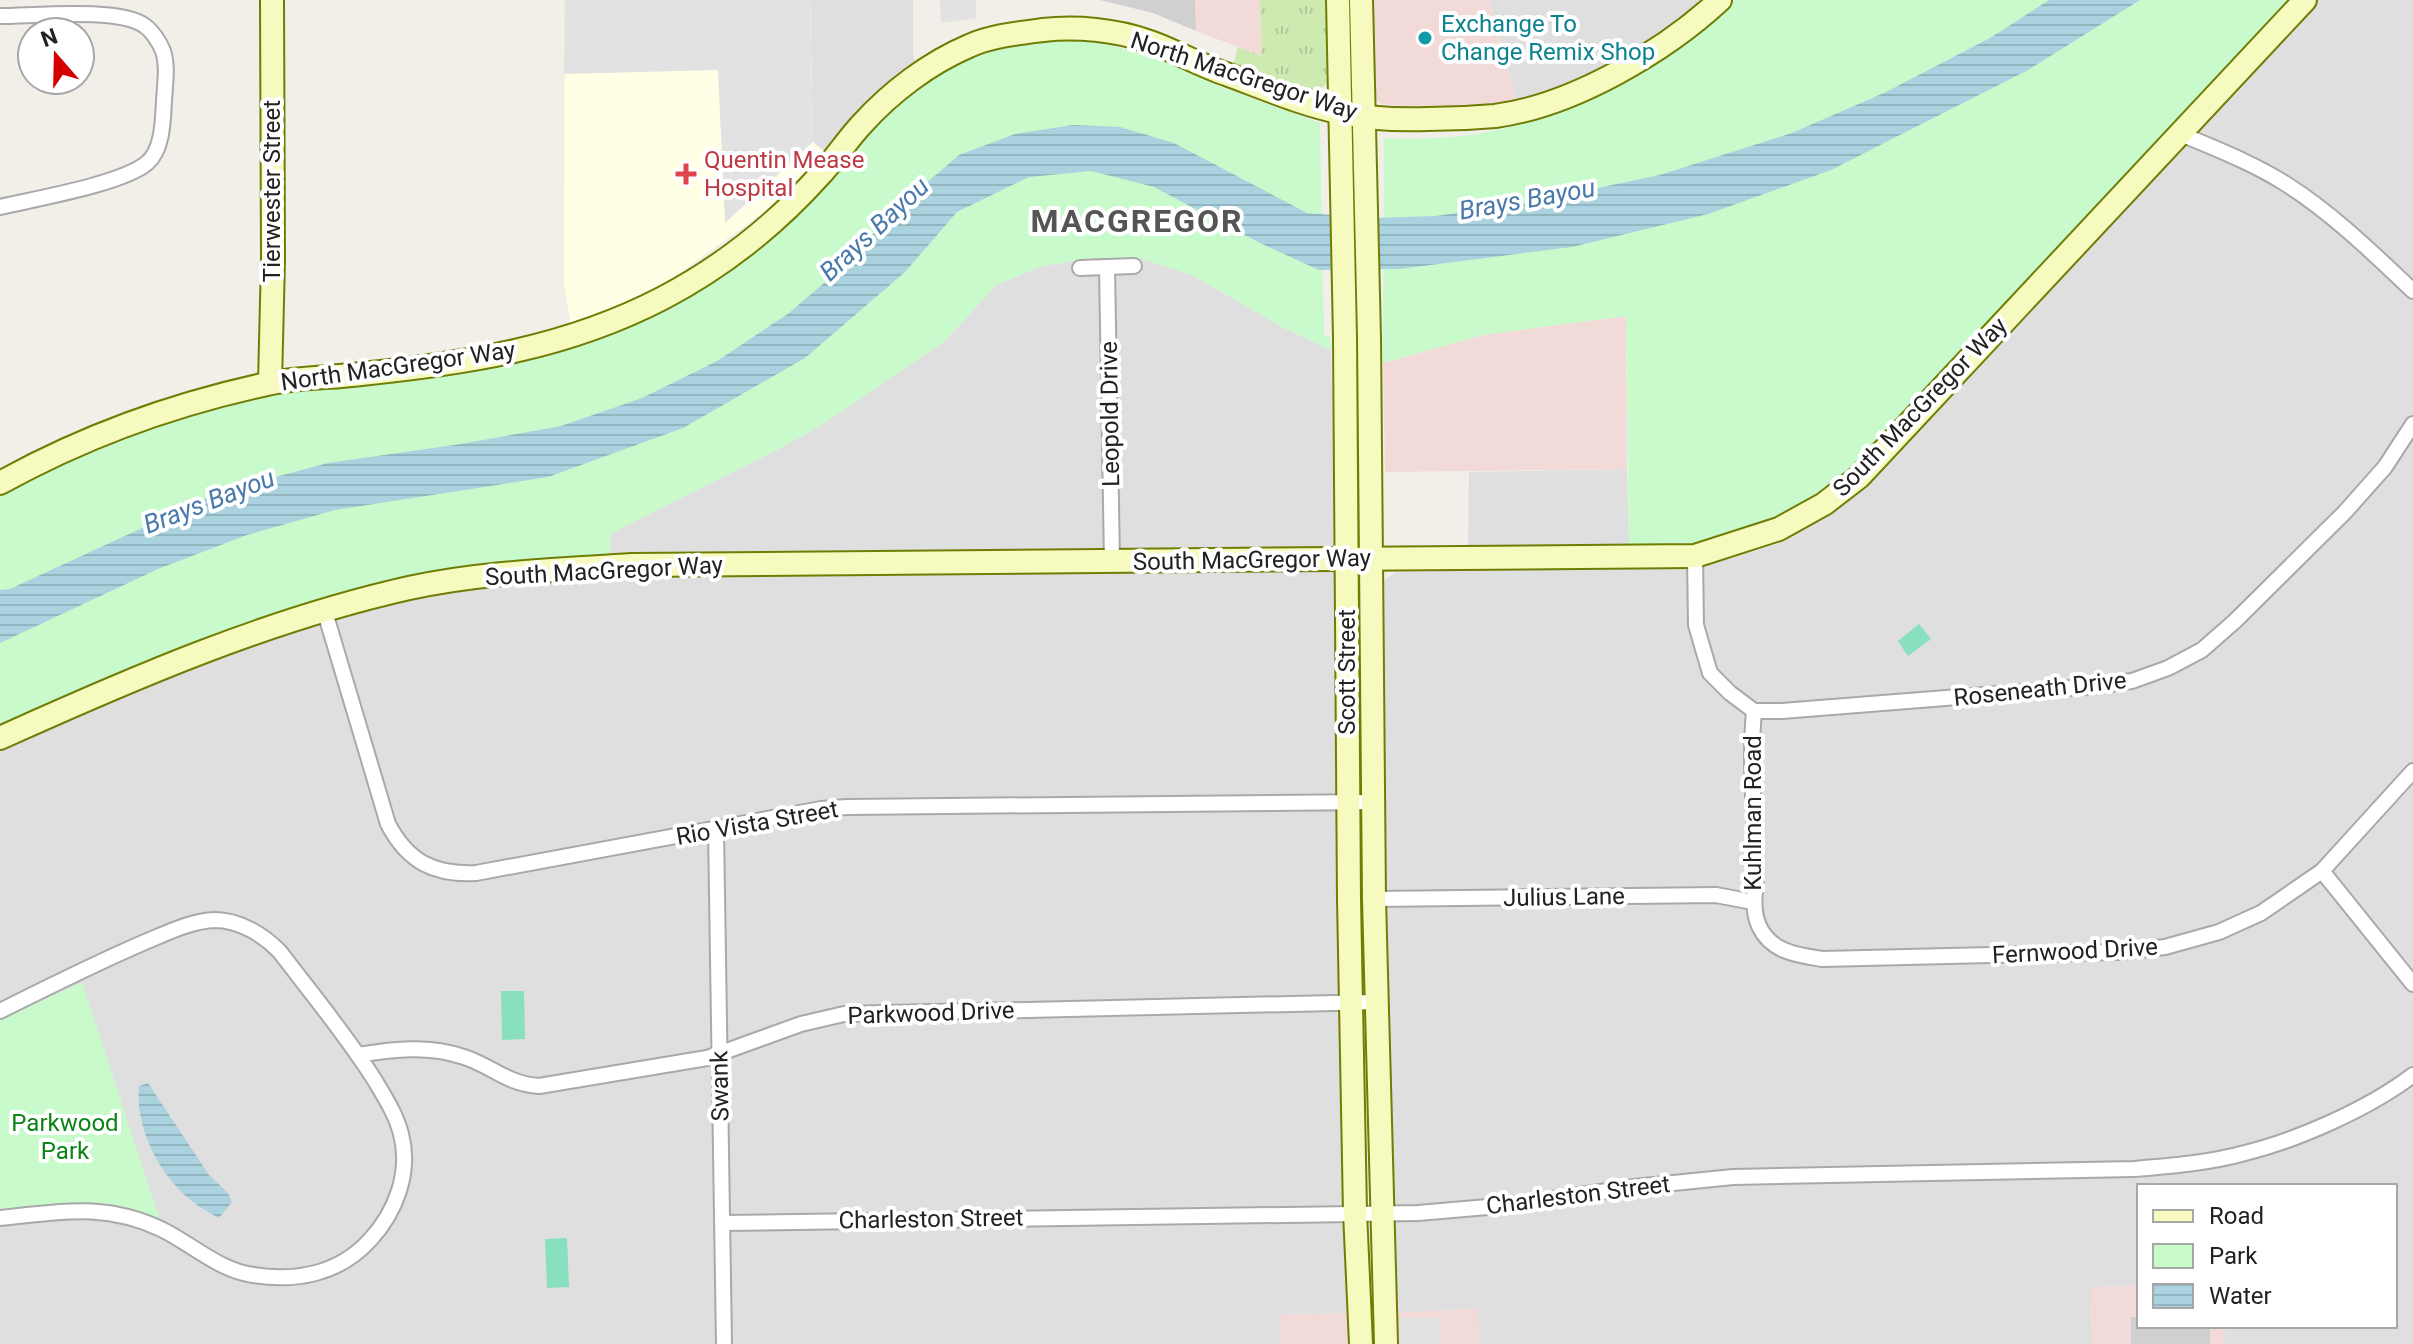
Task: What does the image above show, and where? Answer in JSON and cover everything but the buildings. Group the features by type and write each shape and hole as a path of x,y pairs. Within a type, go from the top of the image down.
{"main road":[{"name":"Tierwester Street","path":"270,383 272,0"},
{"name":"Scott Street","path":"1338,0 1339,113 1353,157 1369,337 1374,899 1386,1344"},
{"name":"Scott Street","path":"1361,0 1364,116 1353,157 1345,337 1348,802 1355,1212 1361,1344"},
{"name":"North MacGregor Way","path":"0,483 62,452 156,414 270,383 491,357 589,330 653,302 715,267 749,242 820,176 864,121 896,92 922,72 972,44 1050,29 1102,31 1145,40 1219,72 1339,113 1403,120 1499,115 1548,102 1607,78 1646,57 1699,20 1720,0"},
{"name":"South MacGregor Way","path":"0,738 84,700 235,639 324,609 413,587 517,572 632,565 1695,556 1779,529 1824,504 1859,477 2305,0"}],"street":[{"path":"0,16 105,15 134,20 147,27 155,37 163,52 166,73 162,127 149,162 106,181 0,207"},
{"path":"2181,134 2286,184 2352,233 2413,291"},
{"path":"1080,268 1134,266"},
{"name":"Leopold Drive","path":"1107,267 1112,562"},
{"name":"Roseneath Drive","path":"1754,711 2084,687 2132,681 2168,668 2202,650 2298,559 2385,467 2413,424"},
{"name":"Kuhlman Road","path":"1695,556 1696,625 1710,673 1754,711 1751,749 1756,876 1753,902 1759,926 1772,944"},
{"name":"Rio Vista Street","path":"324,609 388,824 402,847 421,863 445,872 476,873 821,809 847,807 1373,802"},
{"name":"Fernwood Drive","path":"1772,944 1792,954 1822,959 2119,952 2165,947 2219,932 2261,913 2322,871 2413,771"},
{"name":"Swank","path":"716,829 724,1344"},
{"path":"2322,871 2413,984"},
{"name":"Julius Lane","path":"1374,899 1716,895 1753,902"},
{"path":"0,1011 169,932 216,920 244,927 270,941 358,1055 385,1098 403,1145 402,1181 379,1230 356,1254 314,1275 285,1279 249,1275 214,1261 162,1230 126,1215 88,1209 0,1218"},
{"name":"Parkwood Drive","path":"358,1055 412,1049 446,1052 466,1057 512,1081 539,1086 719,1054 801,1024 844,1014 1377,1002"},
{"name":"Charleston Street","path":"723,1223 1418,1213 1511,1205 1634,1187 1733,1177 2134,1169 2182,1165 2246,1153 2294,1137 2350,1112 2413,1075"}],"shaded area":[{"name":"Quentin Mease Hospital","path":"565,0 810,0 813,142 827,154 789,194 660,287 571,326 564,285"},
{"path":"565,0 810,0 813,142 725,223 718,70 564,74"},
{"path":"810,0 913,0 915,65 827,154 813,142"},
{"path":"940,0 976,0 976,18 941,23"},
{"path":"1100,0 1195,0 1196,31 1153,13"},
{"path":"1195,0 1261,0 1262,56 1196,31"},
{"path":"1368,0 1489,0 1517,102 1452,108 1381,104 1374,98 1371,89"},
{"path":"1489,0 1704,0 1649,47 1543,97 1517,102"},
{"path":"2319,0 2413,0 2413,1344 2225,1344 2225,1328 2397,1328 2397,1184 2137,1184 2137,1286 2091,1287 2092,1344 1479,1344 1477,1309 1391,1313 1379,591 1386,579 1396,572 1672,566 1730,559 1783,542 1834,511 1878,474"},
{"path":"1092,258 1142,258 1192,275 1284,328 1331,350 1354,1313 1279,1315 1279,1344 0,1344 0,729 383,586 517,562 609,558 610,534 823,424 945,341 996,285 1042,266"},
{"path":"1626,316 1627,469 1385,472 1383,363 1483,335"},
{"path":"1627,469 1629,545 1468,547 1469,472"},
{"path":"2137,1286 2137,1328 2225,1328 2225,1344 2092,1344 2091,1287"},
{"path":"1478,1309 1479,1344 1392,1344 1391,1313"},
{"path":"1354,1313 1355,1344 1279,1344 1279,1315"},
{"path":"2131,1317 2137,1317 2137,1328 2210,1328 2210,1344 2131,1344"},
{"path":"1400,1318 1440,1318 1440,1344 1400,1344"}],"green space":[{"path":"1260,0 1331,0 1330,81 1318,89 1309,90 1233,65 1238,47 1262,56"},
{"path":"1735,0 2291,0 1842,478 1772,521 1704,542 1629,545 1626,316 1483,335 1383,363 1384,138 1476,134 1548,116 1583,103 1648,69 1708,25"},
{"path":"1083,40 1166,62 1221,87 1320,123 1324,335 1331,338 1331,350 1284,328 1192,275 1142,259 1092,258 1042,266 996,285 945,341 823,424 610,534 610,558 517,562 383,586 0,729 0,495 40,473 124,438 240,401 313,388 473,371 537,357 594,339 665,307 918,86 959,64 997,50"},
{"path":"1919,624 1931,639 1908,656 1898,641"},
{"name":"Parkwood Park","path":"82,982 161,1223 129,1207 95,1202 0,1212 0,1020"},
{"path":"501,991 524,991 525,1039 502,1040"},
{"path":"567,1238 569,1287 547,1288 545,1239"}],"water":[{"name":"Brays Bayou","path":"2049,0 2140,0 2028,70 1831,170 1708,214 1572,247 1399,269 1319,270 1154,187 1091,171 1029,177 957,212 905,272 805,358 683,428 548,477 335,510 247,535 158,569 0,643 0,590 10,589 220,492 328,463 561,426 642,398 717,361 789,313 843,267 894,211 959,155 1015,134 1073,125 1120,127 1174,143 1307,213 1371,218 1436,216 1515,205 1660,175 1792,133 1886,92 1990,38"},
{"path":"148,1083 209,1175 228,1193 232,1202 219,1218 198,1206 180,1190 152,1150 145,1134 139,1102 139,1086"}],"place":[{"name":"Exchange To Change Remix Shop","path":"1425,38"},
{"name":"Quentin Mease Hospital","path":"686,174"}],"district":[{"name":"MACGREGOR","path":"1137,221"}]}
